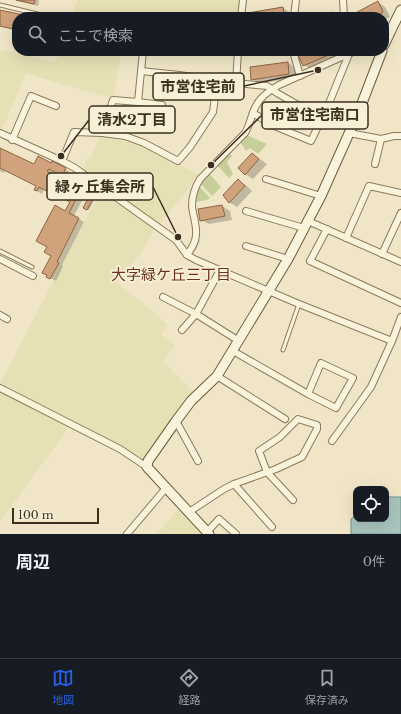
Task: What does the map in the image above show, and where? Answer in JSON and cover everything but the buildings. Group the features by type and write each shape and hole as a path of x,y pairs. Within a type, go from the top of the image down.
{"street":[{"path":"242,12 243,0"},
{"path":"295,12 296,0"},
{"path":"343,0 344,12"},
{"path":"389,33 401,10"},
{"path":"138,102 142,56"},
{"path":"236,83 238,56"},
{"path":"294,56 300,76"},
{"path":"187,255 193,246 196,236 196,225 192,206 196,186 200,179 245,133 256,105 261,98 279,85 342,56"},
{"path":"253,113 272,125 311,141 327,108 347,56"},
{"path":"147,466 148,461 191,401 217,376 288,259 321,196 359,111 380,56"},
{"path":"141,71 267,86 298,105 359,111"},
{"path":"62,161 74,132 102,133 124,136 144,142 178,161 190,147 213,112 217,81"},
{"path":"12,140 31,96 56,106"},
{"path":"102,133 114,100 162,105"},
{"path":"0,133 12,140 75,168 176,240 187,255 196,260 299,304 392,341"},
{"path":"349,133 381,139 401,136"},
{"path":"374,164 381,139"},
{"path":"266,179 321,196"},
{"path":"346,238 369,186 401,193"},
{"path":"246,211 327,229 401,262"},
{"path":"382,254 401,213"},
{"path":"327,229 310,261 401,303"},
{"path":"246,246 288,259"},
{"path":"0,259 33,276"},
{"path":"182,330 196,314 220,270"},
{"path":"163,297 196,314 239,341"},
{"path":"0,315 7,319"},
{"path":"332,441 371,386 392,341 401,317"},
{"path":"233,351 308,394 336,408 353,378 321,363 308,394"},
{"path":"217,376 285,419"},
{"path":"0,388 120,449 147,466 208,533 219,519 236,534"},
{"path":"189,512 234,484 267,472 276,469 302,457 317,430 316,425 298,419 280,438 259,452 267,472 293,500"},
{"path":"176,421 198,461"},
{"path":"234,484 272,527"},
{"path":"127,534 166,488"}],"lane":[{"path":"0,5 29,12"},
{"path":"0,251 32,267"},
{"path":"283,350 299,304"}],"shaded area":[{"path":"77,0 238,0 237,12 73,12"},
{"path":"0,50 12,53 12,56 26,56 53,62 59,56 121,56 113,98 26,73 2,130 0,129"},
{"path":"100,137 142,146 199,175 159,225 83,170 87,158 92,156"},
{"path":"101,191 155,229 140,254 117,283 168,325 161,334 175,346 163,361 194,393 146,458 143,459 133,452 0,386"},
{"path":"0,392 18,399 70,426 0,522"},
{"path":"180,507 204,534 157,534"}],"green space":[{"path":"247,135 267,144 258,154 250,148 246,151 240,142"},
{"path":"228,151 232,156 227,162 233,174 229,178 216,164"},
{"path":"208,172 221,187 212,196 200,183"},
{"path":"198,185 210,198 195,202"}],"water":[{"path":"389,497 401,497 401,534 351,534 351,519 353,517 353,522 389,522"}],"place":[{"name":"市営住宅前","path":"318,70"},
{"name":"清水2丁目","path":"61,156"},
{"name":"市営住宅南口","path":"211,165"},
{"name":"緑ヶ丘集会所","path":"178,237"}],"district":[{"name":"大字緑ケ丘三丁目","path":"171,275"}]}
